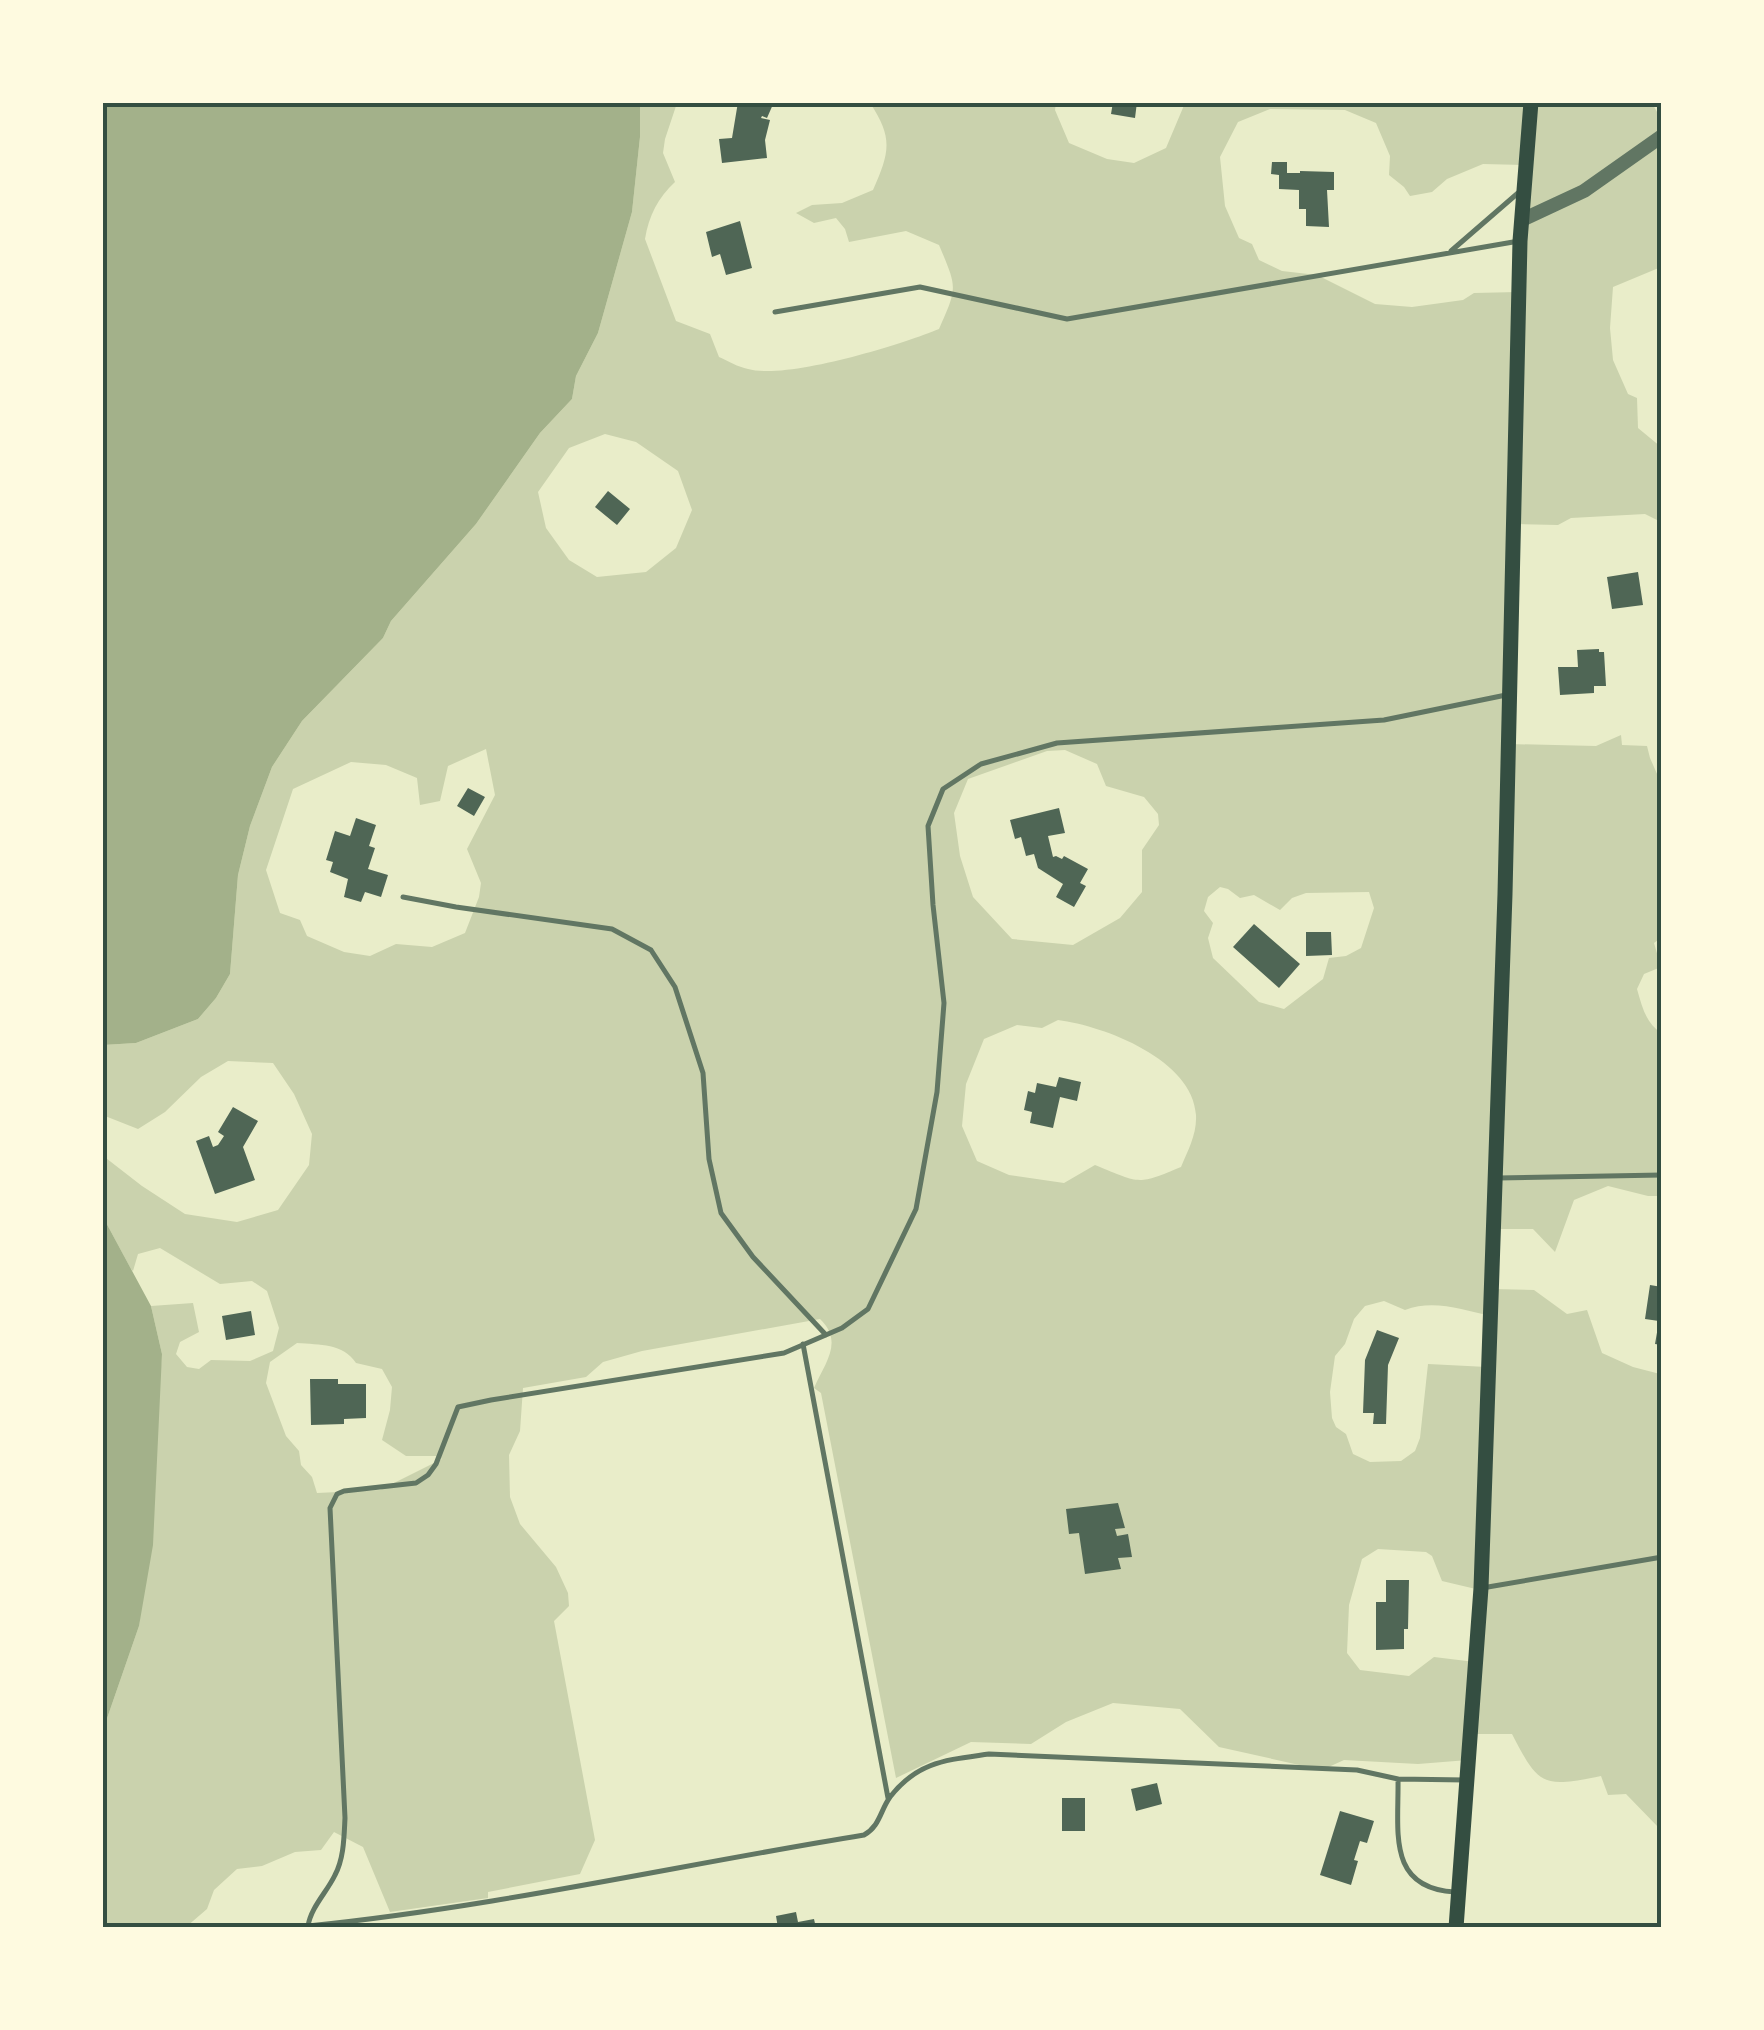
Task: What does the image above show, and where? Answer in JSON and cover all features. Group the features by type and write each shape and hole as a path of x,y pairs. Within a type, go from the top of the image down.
{"main road":[{"path":"1456,1928 1481,1588 1505,894 1520,240 1531,102"}],"street":[{"path":"1522,220 1584,191 1662,136"}],"lane":[{"path":"1449,253 1524,188"},
{"path":"774,312 920,287 1066,319 1520,240"},
{"path":"1466,1780 1398,1779 1357,1770 989,1754 942,1761 915,1771 888,1799 875,1828 864,1836 547,1892 308,1926 309,1916 338,1871 343,1851 345,1818 330,1508 337,1494 416,1483 428,1476 458,1407 784,1353 842,1328 868,1309 916,1209 938,1092 944,1003 928,826 943,788 980,764 1057,743 1384,720 1509,695"},
{"path":"403,897 612,929 651,950 675,987 703,1073 709,1158 721,1213 752,1257 826,1335"},
{"path":"1495,1178 1662,1175"},
{"path":"803,1344 888,1799"},
{"path":"1481,1588 1662,1557"},
{"path":"1398,1779 1399,1848 1406,1868 1420,1884 1438,1891 1458,1892"}],"shaded area":[{"path":"103,102 640,103 640,137 632,212 598,333 576,376 572,399 540,433 476,524 391,621 383,638 302,721 272,767 250,826 238,875 230,974 216,998 198,1019 136,1043 103,1045"},
{"path":"640,103 677,103 663,153 675,182 655,208 645,239 676,321 710,334 719,357 744,368 766,371 844,359 921,336 939,329 950,304 952,279 939,245 906,231 849,242 836,218 814,223 796,213 812,205 842,203 873,190 883,166 886,137 870,103 1056,103 1055,110 1069,143 1107,159 1134,163 1166,148 1185,103 1652,103 1661,119 1661,267 1613,287 1610,328 1613,360 1628,394 1637,398 1638,428 1661,447 1661,522 1645,514 1571,518 1558,525 1516,524 1509,744 1596,746 1621,735 1622,745 1647,746 1661,783 1662,937 1654,943 1661,967 1644,974 1637,989 1648,1019 1661,1033 1661,1196 1608,1186 1574,1200 1555,1252 1533,1229 1495,1229 1493,1289 1534,1290 1567,1314 1587,1310 1602,1353 1660,1374 1661,1834 1626,1794 1608,1795 1601,1776 1554,1782 1536,1773 1512,1734 1472,1734 1468,1760 1418,1764 1344,1760 1322,1770 1219,1747 1180,1709 1113,1703 1066,1722 1031,1744 971,1742 896,1778 821,1393 814,1388 832,1344 820,1319 642,1351 603,1362 586,1377 523,1388 520,1431 509,1455 510,1497 520,1524 556,1567 568,1593 569,1606 554,1621 595,1840 580,1874 488,1892 488,1898 390,1912 363,1847 334,1832 321,1850 295,1852 262,1866 237,1869 214,1890 207,1909 186,1927 103,1927 103,1730 139,1626 162,1354 151,1306 193,1303 199,1332 180,1342 176,1354 187,1367 199,1369 211,1360 250,1361 273,1351 279,1328 267,1291 252,1281 220,1284 160,1248 138,1254 133,1271 103,1217 102,1155 185,1214 237,1222 278,1210 309,1165 312,1134 294,1094 273,1063 228,1061 201,1077 165,1112 138,1129 103,1118 103,1045 136,1043 198,1019 216,998 230,974 238,875 250,826 272,767 302,721 383,638 391,621 476,524 540,433 572,399 576,376 598,333 632,212","holes":["1270,109 1345,110 1376,123 1390,156 1389,175 1410,196 1432,192 1447,179 1483,164 1524,165 1518,292 1474,293 1463,300 1412,307 1375,304 1317,275 1282,271 1259,260 1252,244 1239,238 1225,206 1220,157 1238,122","605,434 636,442 678,471 692,510 676,548 646,572 597,577 569,560 546,528 538,492 569,448","486,749 495,795 467,849 481,883 465,933 432,947 396,944 370,956 344,952 307,936 300,920 280,913 266,870 293,789 351,762 386,765 417,778 420,805 440,801 448,766","1065,750 1097,764 1106,786 1144,797 1158,814 1159,825 1142,850 1142,892 1120,918 1073,945 1012,939 973,897 960,856 954,813 968,779 1047,751","1220,887 1240,898 1254,895 1280,910 1292,898 1306,893 1369,892 1374,908 1361,948 1346,956 1329,958 1323,979 1284,1009 1259,1002 1213,958 1208,938 1213,923 1204,911 1208,897","1058,1020 1077,1024 1122,1038 1163,1062 1191,1095 1196,1115 1194,1135 1181,1167 1138,1180 1095,1165 1064,1183 1009,1175 977,1161 962,1126 966,1084 984,1039 1017,1025 1042,1028","1384,1301 1405,1310 1437,1305 1491,1316 1487,1367 1428,1364 1420,1438 1415,1451 1401,1461 1370,1462 1353,1454 1346,1434 1332,1418 1330,1392 1335,1356 1345,1344 1354,1319 1365,1306","297,1343 322,1345 338,1348 356,1363 382,1369 392,1387 382,1440 406,1456 442,1459 380,1490 317,1493 312,1477 301,1465 299,1451 286,1436 266,1383 270,1362","1378,1549 1426,1552 1432,1556 1442,1581 1480,1590 1475,1662 1434,1657 1409,1676 1360,1670 1347,1653 1349,1605 1362,1559"]},
{"path":"103,1217 151,1306 162,1354 153,1545 139,1626 103,1730"}],"building":[{"path":"738,102 774,102 767,118 761,118 770,120 765,140 767,158 722,163 719,139 732,138"},
{"path":"1113,102 1137,102 1135,118 1111,114"},
{"path":"1272,162 1287,162 1287,173 1334,172 1334,190 1327,190 1329,227 1306,226 1306,209 1299,209 1299,190 1279,189 1279,175 1271,174"},
{"path":"740,221 752,268 726,275 720,254 712,257 706,232"},
{"path":"608,491 630,509 617,525 595,507"},
{"path":"1638,572 1643,605 1612,609 1607,577"},
{"path":"1577,650 1604,652 1606,686 1594,686 1594,693 1560,695 1558,667 1578,667"},
{"path":"468,788 485,797 474,816 457,806"},
{"path":"1059,808 1065,833 1048,836 1053,857 1064,856 1088,869 1080,883 1086,886 1074,907 1056,897 1063,884 1038,868 1034,854 1026,856 1021,837 1015,839 1010,820"},
{"path":"356,818 376,825 369,846 375,848 368,869 388,875 381,897 365,892 361,902 344,897 348,879 330,872 333,862 326,860 335,831 350,836"},
{"path":"1254,924 1300,964 1279,988 1233,947"},
{"path":"1306,932 1331,932 1332,955 1306,956"},
{"path":"1059,1077 1081,1082 1077,1101 1060,1097 1053,1128 1030,1123 1032,1112 1024,1110 1028,1091 1035,1093 1037,1083 1056,1087"},
{"path":"233,1107 258,1121 243,1147 255,1180 215,1194 196,1141 209,1136 213,1147 218,1145 224,1136 218,1132"},
{"path":"1650,1285 1662,1287 1662,1345 1655,1344 1659,1321 1645,1319"},
{"path":"251,1311 255,1335 226,1340 222,1316"},
{"path":"1377,1330 1399,1338 1388,1365 1386,1424 1373,1424 1374,1413 1363,1413 1365,1360"},
{"path":"310,1379 366,1384 366,1418 344,1419 344,1424 311,1425"},
{"path":"1118,1503 1125,1528 1115,1529 1117,1536 1128,1534 1132,1557 1118,1558 1121,1569 1085,1574 1079,1533 1069,1534 1066,1509"},
{"path":"1386,1580 1409,1580 1404,1649 1376,1650 1376,1602 1386,1602"},
{"path":"1157,1783 1162,1804 1136,1811 1131,1789"},
{"path":"1062,1798 1085,1798 1085,1831 1062,1831"},
{"path":"1340,1811 1374,1821 1367,1843 1360,1841 1351,1885 1320,1875"},
{"path":"796,1912 798,1922 814,1919 816,1928 778,1928 776,1916"}]}
